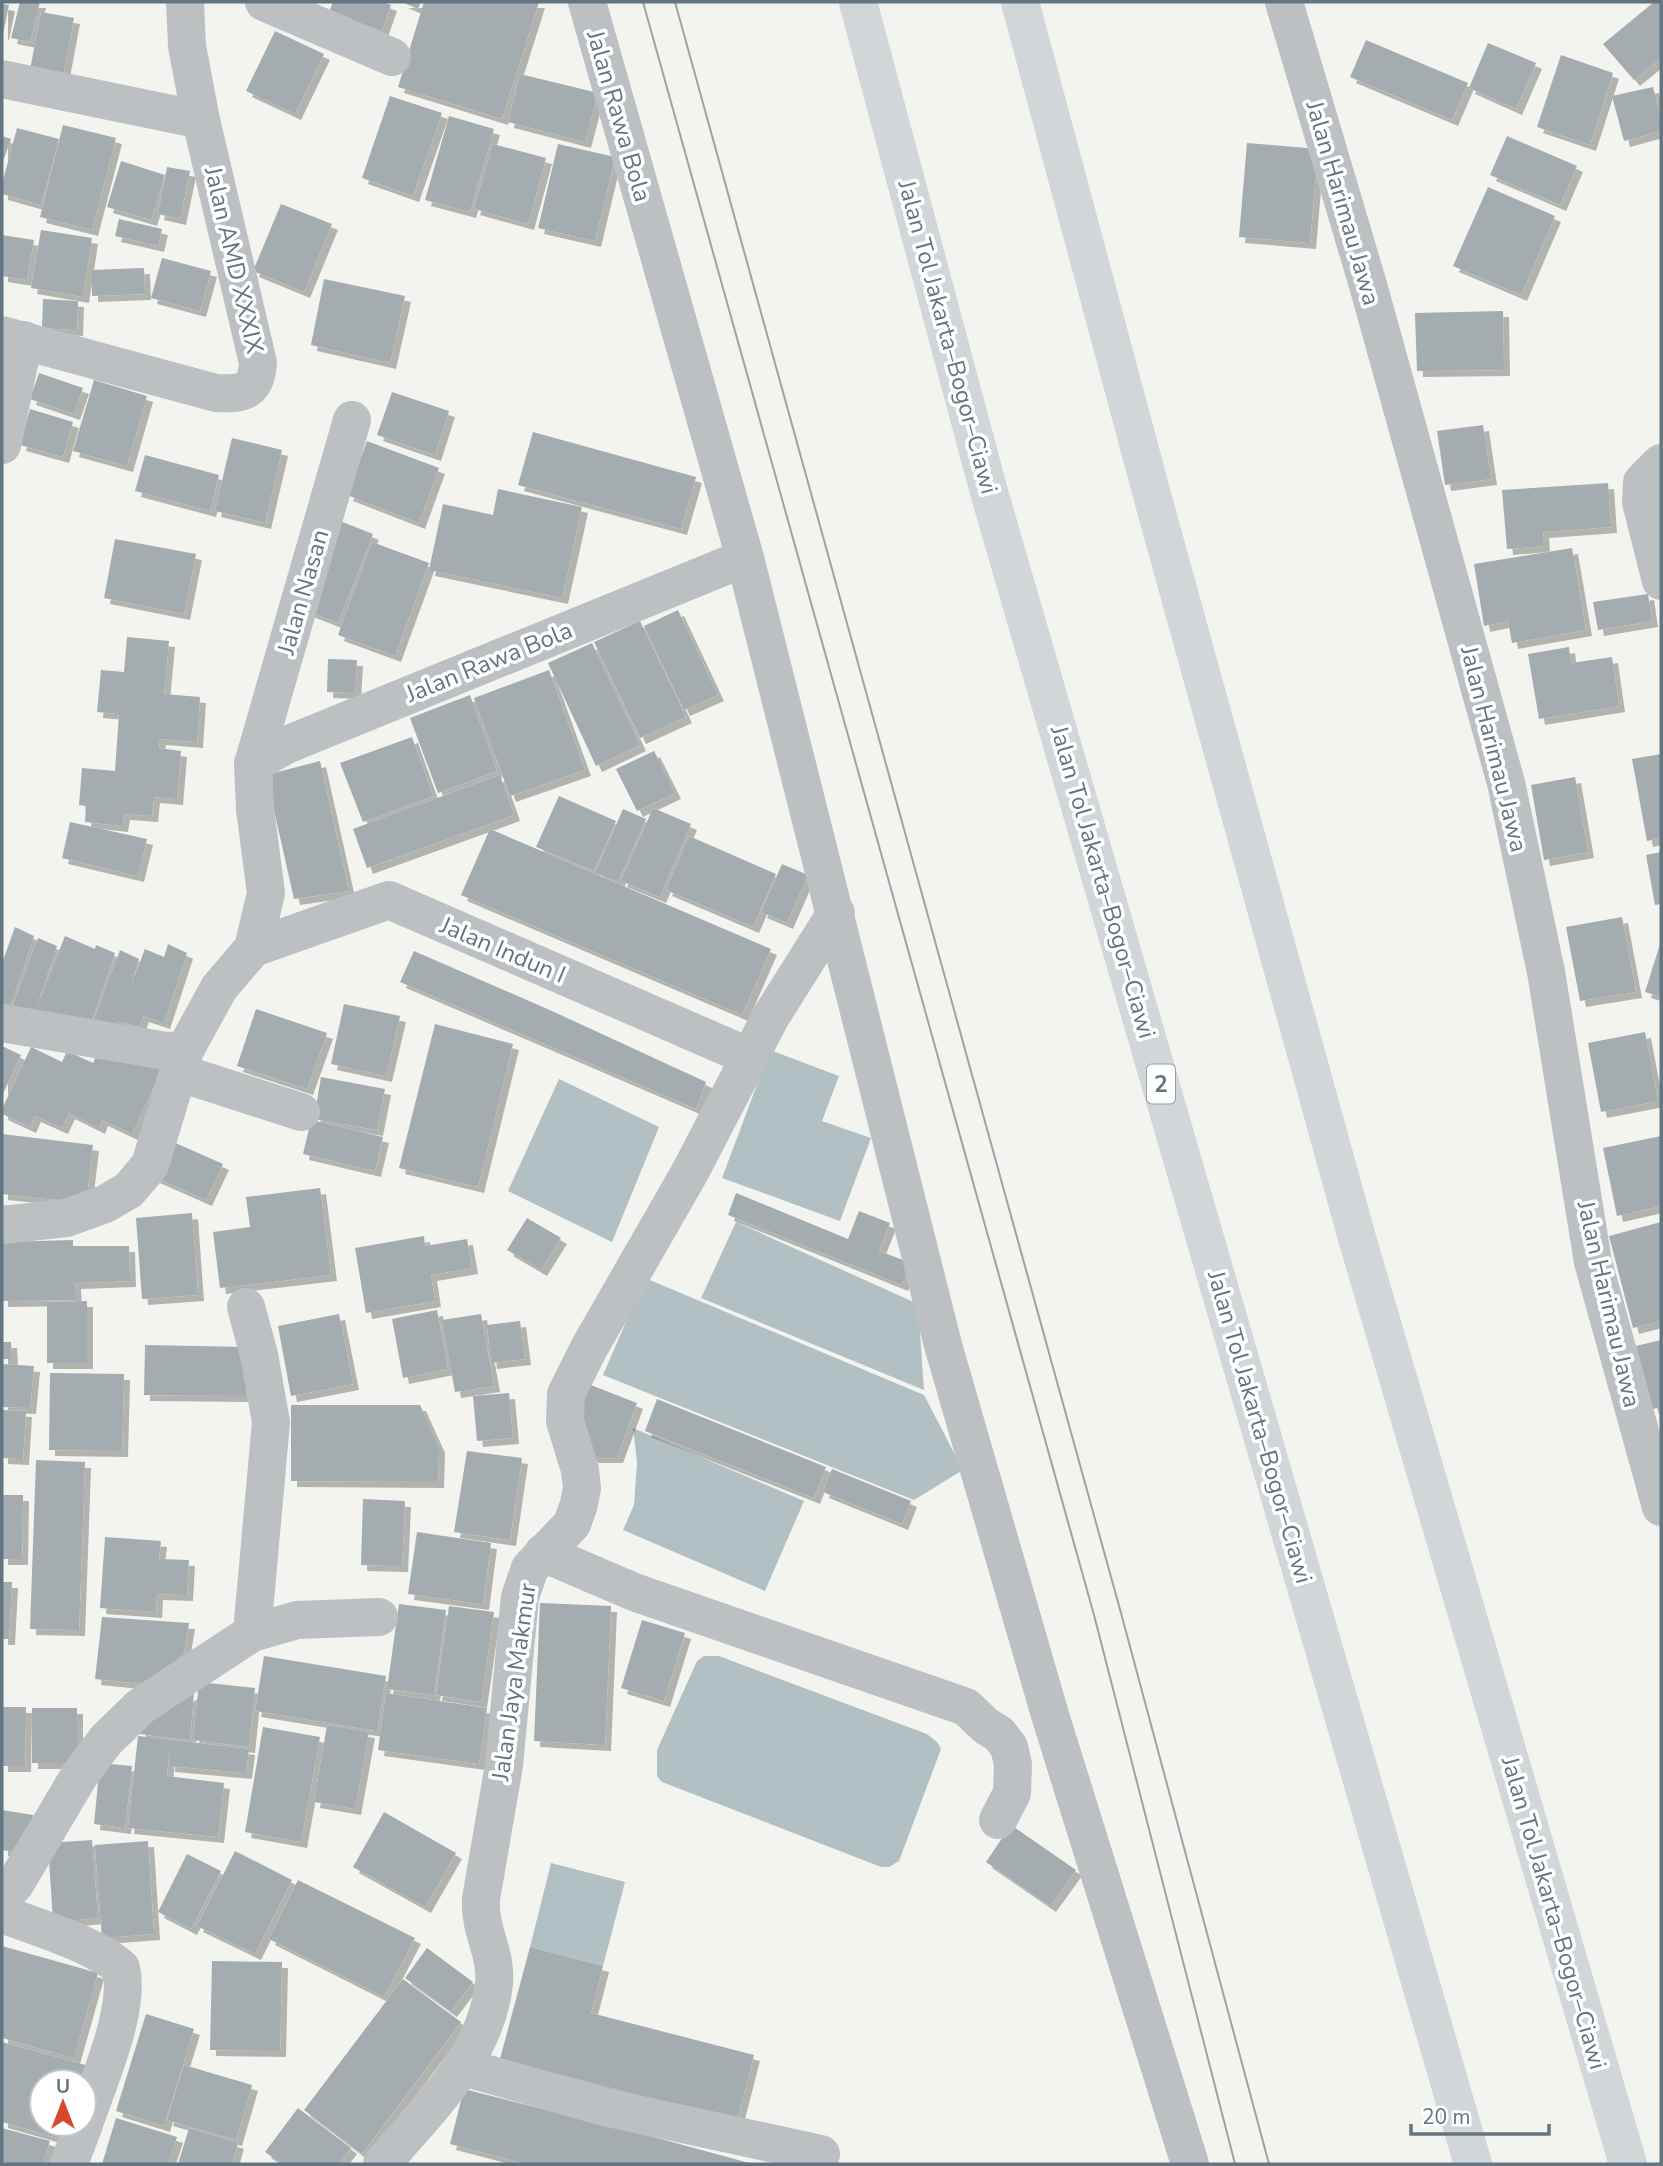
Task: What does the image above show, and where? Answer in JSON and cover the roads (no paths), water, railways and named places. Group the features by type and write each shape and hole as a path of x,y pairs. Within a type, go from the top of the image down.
{"highway":[{"name":"Jalan Tol Jakarta–Bogor–Ciawi","path":"858,2 989,492 1473,2164"},
{"name":"Jalan Tol Jakarta–Bogor–Ciawi","path":"1020,2 1155,506 1357,1238 1628,2164"}],"street":[{"name":"Jalan AMD XXXIX","path":"13,337 216,393 249,390 257,380 258,363 201,120 187,46 185,2"},
{"path":"264,2 393,57"},
{"name":"Jalan Rawa Bola","path":"253,764 284,746 745,558 587,2"},
{"name":"Jalan Harimau Jawa","path":"1284,2 1368,285 1506,783 1546,972 1593,1262 1661,1507"},
{"path":"2,79 201,120"},
{"path":"2,445 13,337"},
{"name":"Jalan Nasan","path":"253,764 352,420"},
{"path":"1661,463 1642,482 1641,502 1661,581"},
{"path":"745,558 781,711 836,913 943,1345 1050,1715 1190,2164"},
{"path":"2,1225 66,1218 106,1204 129,1190 150,1165 182,1061 219,988 253,948 266,893 253,764"},
{"name":"Jalan Indun I","path":"253,948 389,900 750,1056"},
{"name":"Jalan Jaya Makmur","path":"382,2164 463,2067 484,2024 494,1983 494,1958 480,1915 481,1899 504,1765 520,1597 530,1568 572,1524 580,1496 580,1470 565,1421 566,1394 589,1348 690,1172 770,1018 836,913"},
{"path":"2,1023 166,1051 182,1061 301,1112"},
{"path":"246,1307 271,1422 252,1633"},
{"path":"542,1553 634,1592 966,1707 999,1734 1009,1747 1013,1764 1012,1793 998,1820"},
{"path":"2,1898 15,1884 79,1776 106,1740 141,1706 252,1633 297,1620 379,1617"},
{"path":"2,1914 68,1939 112,1960 121,1968 124,1995 98,2084"},
{"path":"463,2067 604,2107 821,2154"},
{"path":"69,2164 79,2138"}],"tram line":[{"path":"643,2 1094,1615 1235,2164"},
{"path":"675,2 1121,1613 1269,2164"}]}
